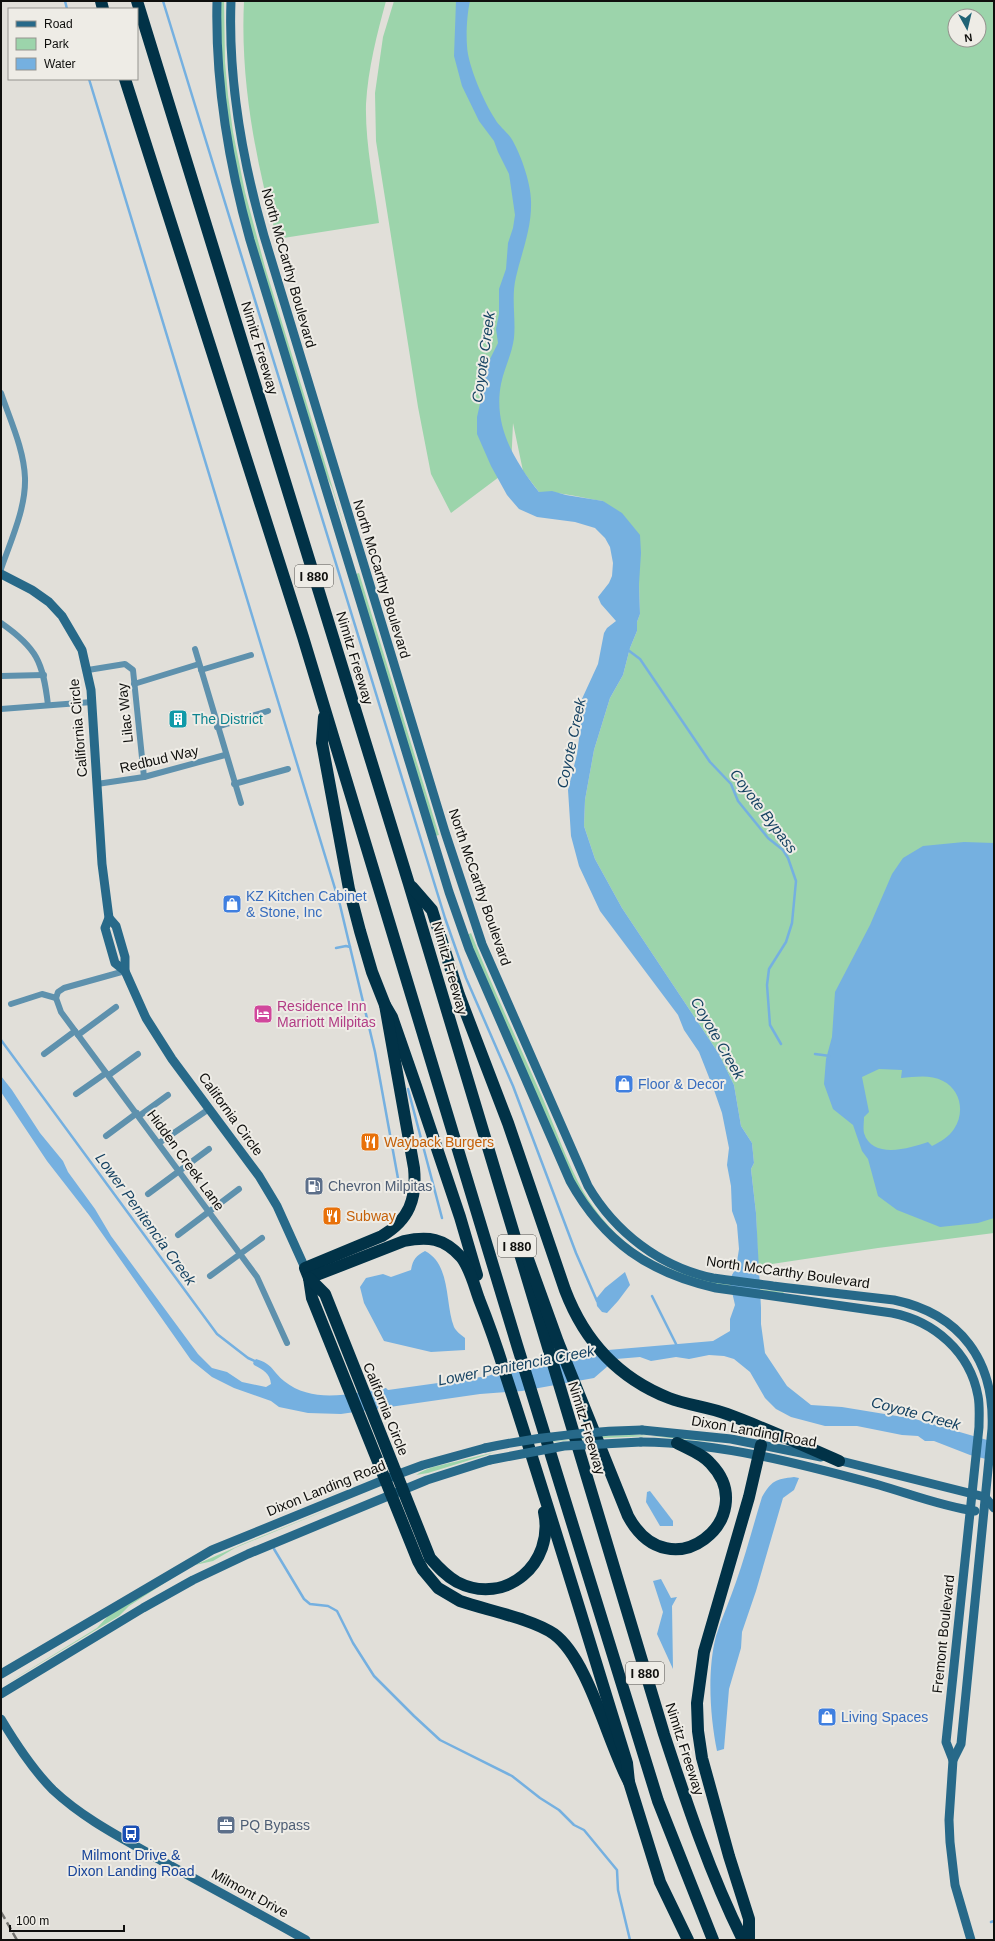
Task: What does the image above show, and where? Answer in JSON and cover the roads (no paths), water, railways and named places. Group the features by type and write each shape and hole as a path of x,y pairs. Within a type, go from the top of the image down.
{"highway":[{"name":"Nimitz Freeway","path":"137,1 409,884 488,1152 676,1771 717,1884 743,1940"},
{"name":"I 880","path":"125,80 303,637 516,1345 536,1404 658,1801 713,1940"},
{"path":"324,710 322,743 349,889 372,972 385,1005 392,1017 460,1216 497,1348"},
{"path":"409,884 432,910 459,994 508,1123 573,1310 586,1333 601,1353 623,1372 644,1387 670,1398 726,1414 839,1461"},
{"path":"307,1273 392,1230 404,1218 412,1203 416,1186 414,1168 385,1005"},
{"path":"488,1152 557,1339 632,1523 644,1538 660,1546 677,1549 695,1545 710,1536 721,1521 726,1504 724,1486 717,1470 704,1458 677,1443"},
{"path":"307,1273 404,1241 419,1238 436,1239 450,1246 462,1259 470,1273 517,1407 548,1505 627,1763 629,1782 660,1882 688,1940"},
{"name":"California Circle","path":"307,1273 325,1294 356,1376 390,1495 423,1570 438,1588 460,1601 545,1629 554,1634 569,1648 581,1668 620,1765 629,1782"},
{"name":"California Circle","path":"307,1273 312,1298 343,1377 396,1475 430,1558 441,1570 465,1586 485,1589 495,1588 513,1582 530,1570 536,1562 544,1543 545,1517 534,1464"},
{"path":"748,1940 749,1919 726,1845 702,1758 698,1731 697,1703 704,1652 760,1450"}],"main road":[{"name":"North McCarthy Boulevard","path":"217,1 218,69 223,121 232,171 250,240 461,927 570,1181 583,1204 599,1224 627,1250 653,1267 688,1281 716,1288 904,1315 926,1324 937,1331 961,1356 972,1376 977,1391 979,1427 971,1511"},
{"name":"North McCarthy Boulevard","path":"231,1 230,42 234,94 246,168 261,229 421,754 475,924 583,1176 601,1206 625,1233 654,1255 691,1272 714,1278 908,1303 932,1312 944,1320 965,1338 980,1360 989,1382 993,1405 984,1513"},
{"path":"348,563 362,559"},
{"name":"California Circle","path":"1,574 32,590 49,602 62,616 82,650 88,670 92,702 104,885 109,918 116,926 125,957 125,971 143,1012 158,1039 259,1176 277,1206 307,1273"},
{"path":"408,758 421,754"},
{"path":"506,1033 518,1027"},
{"path":"904,1315 908,1303"},
{"name":"Dixon Landing Road","path":"1,1674 212,1550 423,1465 486,1448 562,1434 642,1430 731,1439 760,1450 806,1466 971,1511 984,1513 994,1509 985,1498 973,1494 839,1461 760,1450 720,1448 677,1443 641,1442 564,1446 490,1460 434,1477 248,1554 193,1580 1,1694"},
{"name":"Fremont Boulevard","path":"953,1760 946,1742 971,1511"},
{"name":"Fremont Boulevard","path":"971,1940 960,1905 953,1875 949,1820 953,1760 961,1744 984,1513"},
{"name":"Milmont Drive","path":"1,1719 17,1747 34,1769 73,1807 114,1834 306,1940"}],"street":[{"path":"1,393 21,452 25,477 21,510 1,569"},
{"path":"1,623 21,636 36,655 44,675 48,705"},
{"path":"195,649 240,803"},
{"path":"134,684 251,655"},
{"name":"Lilac Way","path":"88,670 125,664 133,670 144,777"},
{"path":"1,676 44,675"},
{"path":"1,709 92,702"},
{"path":"217,727 268,711"},
{"name":"Redbud Way","path":"97,784 144,777 225,755"},
{"path":"234,784 288,769"},
{"path":"11,1004 42,994 56,998 58,992 64,988 125,971"},
{"name":"Hidden Creek Lane","path":"56,998 60,1012 108,1074 159,1143 178,1172 257,1277 287,1343"},
{"path":"44,1054 116,1007"},
{"path":"76,1094 138,1054"},
{"path":"106,1136 168,1095"},
{"path":"159,1143 209,1109"},
{"path":"148,1194 209,1149"},
{"path":"178,1235 239,1189"},
{"path":"210,1276 262,1238"}],"water":[{"path":"456,1 470,1 467,18 467,46 470,63 477,84 491,112 498,124 511,138 518,151 531,194 530,221 515,285 514,338 512,350 501,384 499,399 503,428 521,468 539,492 552,491 566,495 603,501 622,513 640,535 640,614 637,622 637,631 630,648 623,675 610,698 594,750 585,800 584,826 595,859 622,908 719,1054 734,1085 741,1126 752,1143 754,1163 751,1169 756,1213 761,1324 765,1353 787,1386 811,1405 842,1407 915,1419 994,1442 994,1461 970,1455 934,1441 925,1441 918,1436 902,1435 857,1426 825,1426 791,1417 776,1409 765,1398 750,1372 734,1359 724,1356 709,1355 689,1359 676,1357 651,1361 640,1357 616,1359 594,1378 522,1391 480,1394 341,1414 308,1413 279,1407 271,1401 234,1388 212,1377 191,1360 89,1215 47,1161 1,1092 1,1076 40,1133 63,1161 68,1172 95,1209 111,1236 198,1354 212,1368 227,1372 242,1382 266,1387 271,1384 268,1374 254,1365 253,1363 256,1359 266,1363 284,1381 308,1393 334,1395 386,1388 388,1390 488,1376 522,1363 536,1362 552,1364 572,1361 585,1355 608,1350 713,1341 730,1331 730,1319 735,1305 730,1283 736,1268 739,1249 737,1225 732,1211 731,1186 727,1165 729,1148 722,1113 699,1052 684,1030 678,1015 600,911 579,866 571,836 568,790 577,754 581,723 581,701 598,664 604,633 607,628 616,621 601,604 598,597 609,583 612,576 613,563 610,547 605,538 595,528 575,522 537,517 519,509 507,495 491,466 477,434 477,417 484,386 486,367 498,343 496,329 499,314 499,289 506,269 508,243 513,228 515,215 509,174 494,141 479,121 462,86 454,56"},
{"path":"964,842 994,843 994,1218 978,1223 940,1227 897,1210 878,1196 868,1159 862,1151 853,1125 833,1109 824,1084 826,1059 832,1037 835,992 870,925 892,874 903,858 923,846","holes":["879,1069 902,1070 901,1078 922,1076 933,1077 949,1085 957,1096 960,1109 957,1123 950,1134 932,1146 928,1142 902,1149 883,1149 875,1147 868,1141 864,1133 864,1117 869,1112 862,1077"]},
{"path":"425,1251 433,1257 439,1265 446,1285 451,1318 454,1327 465,1338 465,1350 431,1352 384,1341 364,1303 360,1287 366,1278 383,1274 391,1277 411,1270 415,1258"},
{"path":"625,1272 630,1285 607,1313 602,1312 597,1306 596,1299 605,1288"},
{"path":"794,1477 799,1478 794,1490 783,1498 756,1591 742,1632 741,1648 729,1689 724,1749 717,1751 710,1694 711,1664 716,1636 740,1571 762,1497 771,1484 778,1480"},
{"path":"650,1491 673,1521 673,1526 660,1526 646,1502 647,1492"},
{"path":"661,1579 671,1598 677,1597 672,1606 673,1669 657,1634 663,1612 653,1581"}],"waterway":[{"path":"65,1 67,8"},
{"path":"163,1 445,918 466,978 513,1086 576,1253 597,1301"},
{"path":"89,80 340,905 375,1052 399,1184"},
{"name":"Coyote Bypass","path":"628,650 640,659 710,762 731,784 738,801 768,838 783,850 788,858 796,881 792,923 786,942 769,969 767,985 770,1025 781,1044"},
{"path":"336,948 346,946 350,947"},
{"name":"Lower Penitencia Creek","path":"1,1040 217,1334 248,1358 257,1362"},
{"name":"Coyote Bypass","path":"815,1054 830,1056"},
{"path":"408,1089 442,1218"},
{"path":"652,1296 677,1346"},
{"path":"380,1384 381,1392"},
{"path":"274,1549 304,1599 310,1604 328,1606 337,1611 353,1643 374,1676 440,1740 512,1776 540,1798 559,1810 574,1825 584,1830 617,1870 618,1890 630,1940"}],"railway":[{"path":"1,1912 17,1940"}],"place":[{"name":"The District","path":"178,719"},
{"name":"KZ Kitchen Cabinet & Stone, Inc","path":"232,904"},
{"name":"Residence Inn Marriott Milpitas","path":"263,1014"},
{"name":"Floor & Decor","path":"624,1084"},
{"name":"Wayback Burgers","path":"370,1142"},
{"name":"Chevron Milpitas","path":"314,1186"},
{"name":"Subway","path":"332,1216"},
{"name":"Living Spaces","path":"827,1717"},
{"name":"PQ Bypass","path":"226,1825"},
{"name":"Milmont Drive & Dixon Landing Road","path":"131,1834"}],"water label":[{"name":"Coyote Creek","path":"483,357"},
{"name":"Coyote Creek","path":"571,743"},
{"name":"Coyote Creek","path":"718,1038"},
{"name":"Coyote Creek","path":"916,1413"}]}
